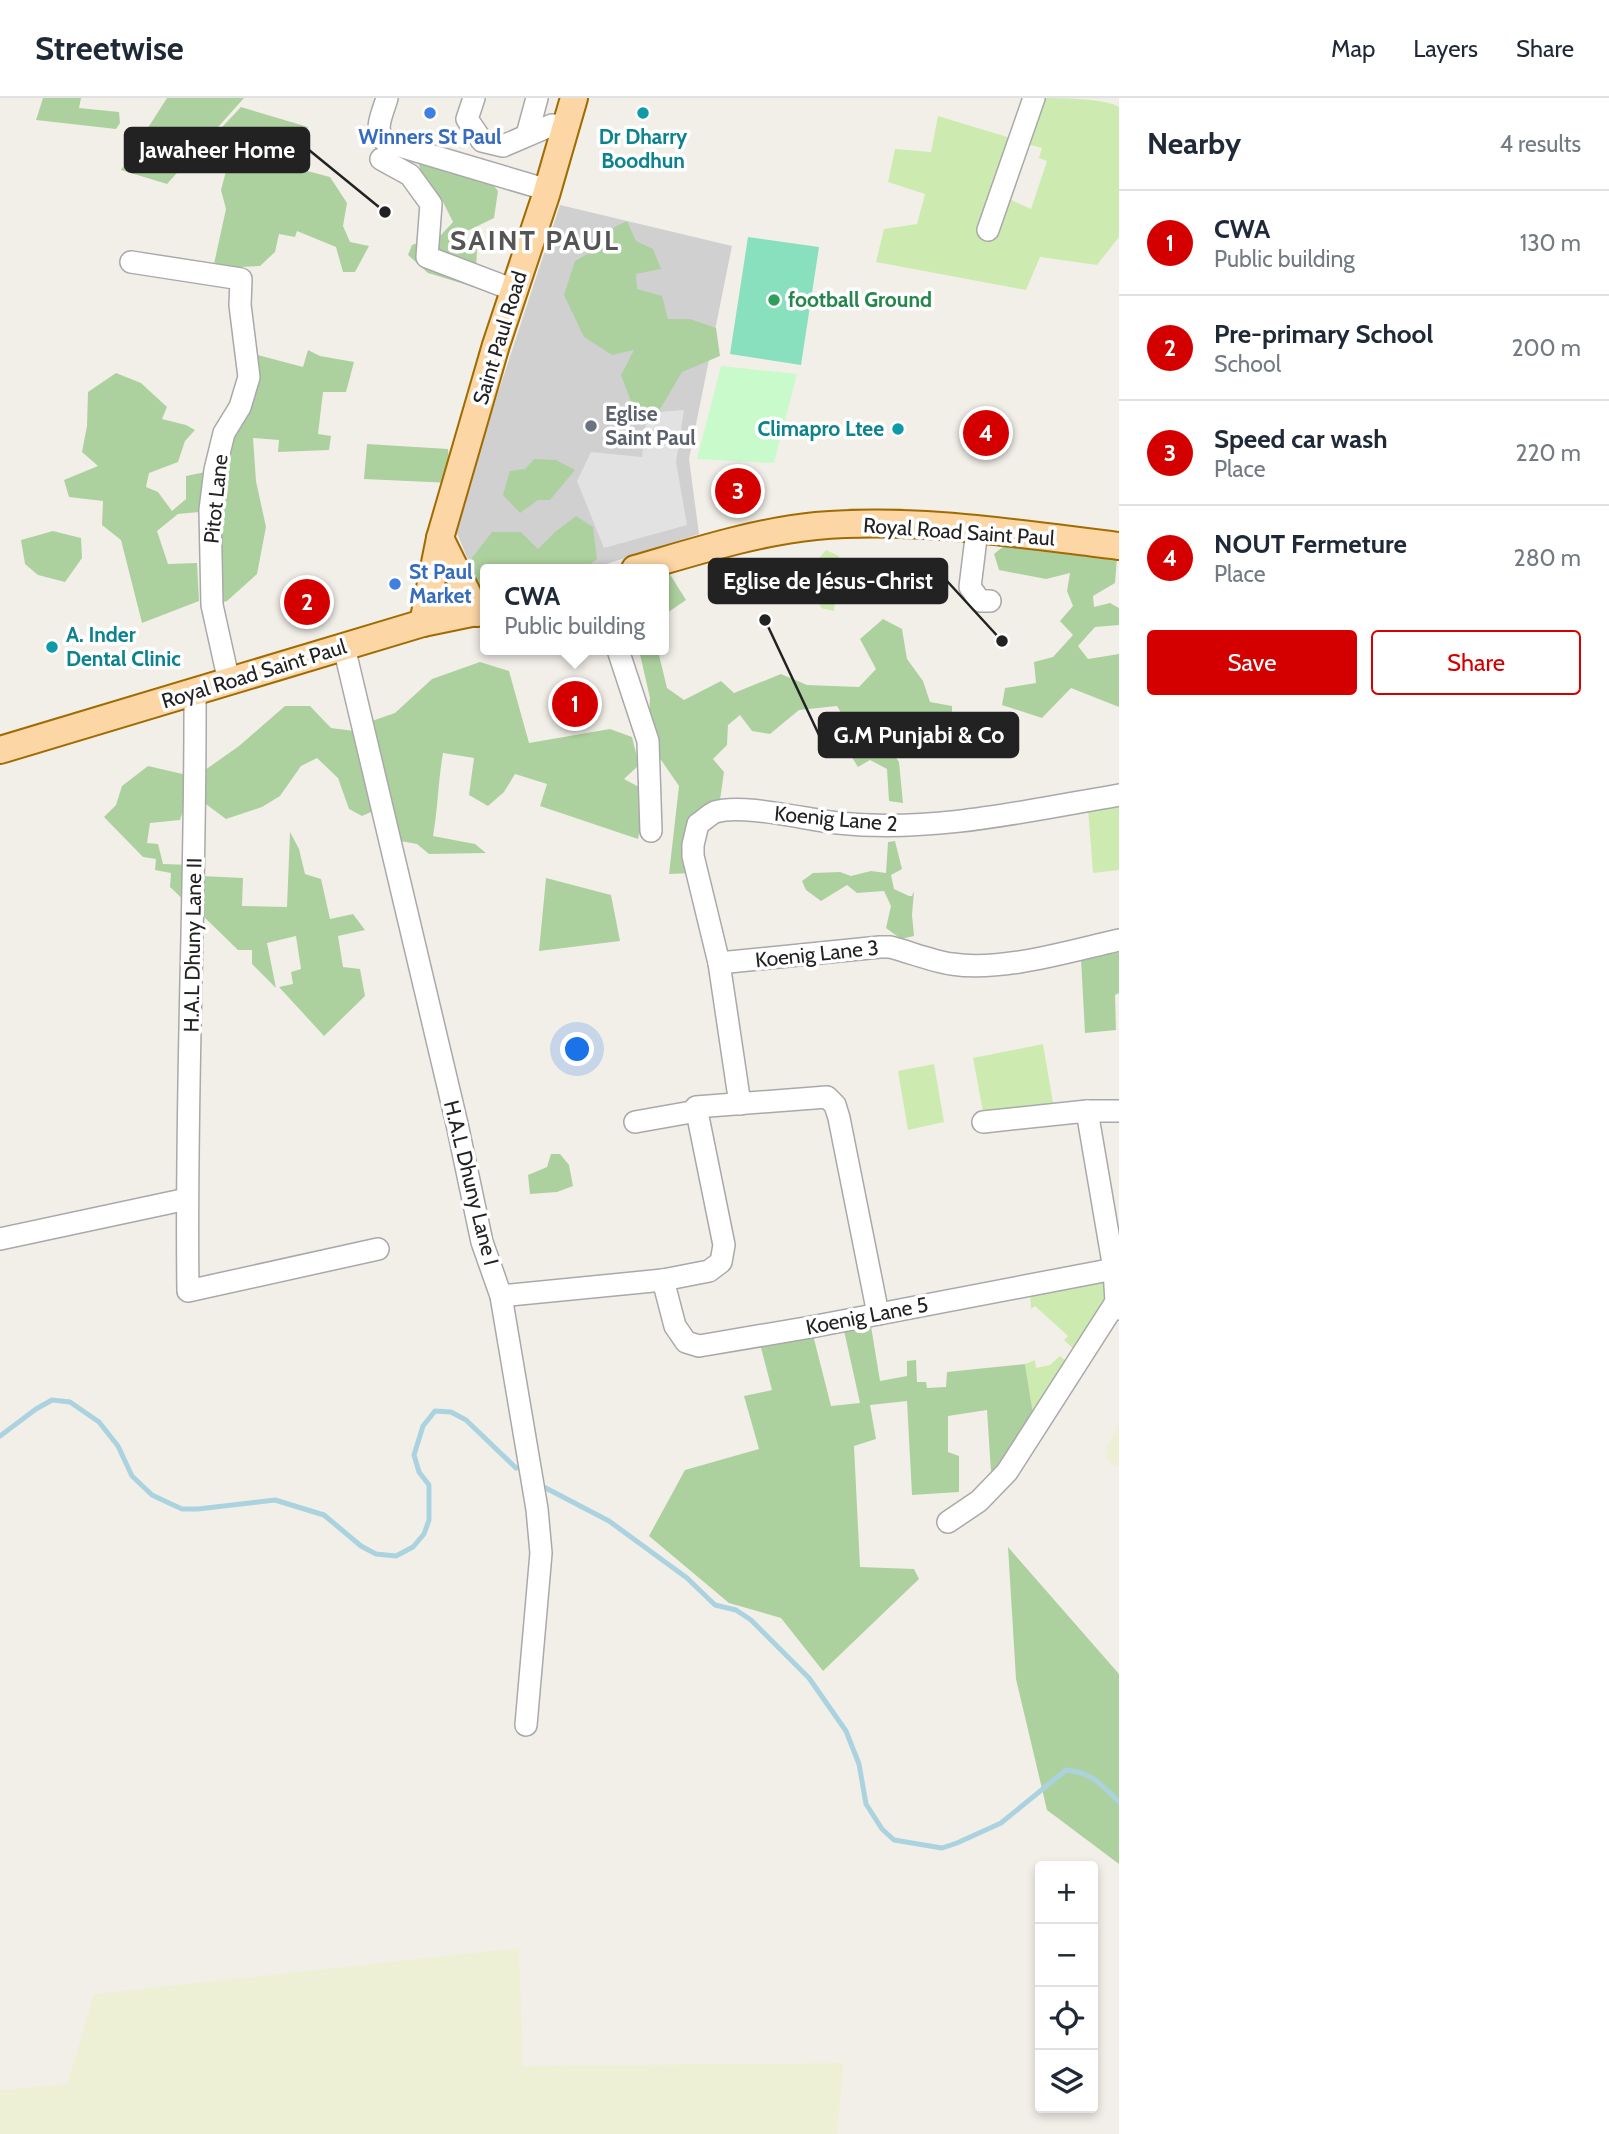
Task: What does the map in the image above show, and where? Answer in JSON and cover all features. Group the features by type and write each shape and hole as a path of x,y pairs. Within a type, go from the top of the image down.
{"main road":[{"name":"Saint Paul Road","path":"423,623 440,538 496,345 548,190 574,98"},
{"name":"Royal Road Saint Paul","path":"653,564 786,530 879,523 977,530 1119,546"},
{"path":"440,538 480,610"},
{"name":"Royal Road Saint Paul","path":"12,747 423,623 480,612"}],"street":[{"path":"387,98 377,131 386,142 548,190"},
{"path":"474,98 467,119 482,141 503,146 552,125 566,127"},
{"path":"527,135 537,98"},
{"path":"988,230 1034,98"},
{"path":"381,159 410,175 431,204 427,257 514,290"},
{"name":"Pitot Lane","path":"131,262 241,279 240,305 249,377 240,407 224,433 215,470 210,510 212,605 229,682"},
{"path":"977,530 970,587 980,601 990,601"},
{"name":"H.A.L Dhuny Lane I","path":"344,647 457,1124 482,1242 501,1296 537,1509 541,1553 526,1725"},
{"path":"620,655 648,741 651,831"},
{"name":"H.A.L Dhuny Lane II","path":"195,692 188,1291 378,1249"},
{"name":"Koenig Lane 2","path":"740,1104 719,963 693,845 698,824 716,812 745,810 840,823 922,825 996,817 1119,795"},
{"name":"Koenig Lane 3","path":"719,963 890,947 953,965 992,965 1119,940"},
{"path":"501,1296 663,1280 709,1272 721,1262 724,1245 696,1107 827,1097 835,1105 878,1314"},
{"path":"635,1122 696,1111"},
{"path":"982,1122 1087,1111 1119,1111"},
{"path":"948,1522 979,1501 1007,1472 1118,1305 1087,1111"},
{"path":"0,1240 187,1199"},
{"name":"Koenig Lane 5","path":"663,1280 675,1326 686,1342 699,1346 1114,1269"}],"shaded area":[{"path":"560,205 732,246 689,459 699,534 606,564 480,564 480,589 454,526"},
{"path":"684,410 676,462 687,525 604,548 577,481 591,452 642,457 647,413"}],"green space":[{"path":"43,98 81,98 79,108 119,112 120,123 116,129 36,120"},
{"path":"167,98 244,98 167,184 121,170"},
{"path":"1037,98 1092,100 1119,107 1119,237 1097,265 1040,257 1026,290 876,262 884,229 917,224 925,194 888,182 895,149 931,152 938,116 1014,139 998,194 1031,209 1047,161 1039,158 1042,148 1023,143"},
{"path":"241,107 308,127 296,168 330,177 347,203 343,226 350,242 369,246 355,272 343,272 336,247 297,231 295,237 279,234 275,252 260,266 240,267 225,275 212,273 226,209 221,190 226,171 215,167 206,144"},
{"path":"418,161 481,170 498,191 494,218 461,234 477,248 476,272 491,285 487,291 428,273 408,255 412,245 441,235 453,222 443,202 425,187"},
{"path":"627,221 636,241 653,249 661,269 636,274 637,289 662,296 668,319 690,319 716,328 720,356 682,372 659,411 633,407 621,375 634,350 612,355 584,337 564,295 575,261 591,252 599,235"},
{"name":"football Ground","path":"748,237 819,247 801,365 730,354"},
{"path":"308,350 320,356 354,362 346,392 323,392 318,434 331,436 329,450 278,452 279,440 253,438 256,481 266,527 257,574 227,601 212,605 210,511 178,514 157,531 168,564 197,563 199,601 142,623 121,540 102,525 103,501 69,497 64,480 98,466 82,452 87,426 88,392 116,373 141,383 167,407 162,419 195,430 185,441 178,462 149,473 146,487 158,492 172,511 186,499 186,476 215,470 254,354 303,367"},
{"path":"721,366 797,374 774,463 697,459"},
{"path":"367,444 448,449 451,483 364,479"},
{"path":"534,459 556,460 575,470 550,500 538,500 520,513 503,495 510,471 525,469"},
{"path":"576,516 593,527 597,559 590,564 480,564 480,591 465,567 492,532 521,532 538,549"},
{"path":"53,531 81,538 82,558 65,582 38,575 25,564 21,540"},
{"path":"1010,541 1117,557 1115,583 1093,596 1094,607 1110,603 1119,608 1119,625 1095,627 1078,646 1088,659 1119,654 1119,707 1071,688 1042,718 1002,705 1005,688 1036,683 1034,662 1053,657 1073,635 1060,621 1073,606 1067,591 1070,573 1046,579 999,570 994,554"},
{"path":"826,550 839,556 834,611 821,608 812,578 815,565"},
{"path":"669,573 686,600 669,612"},
{"path":"883,619 902,629 907,659 923,681 930,702 952,706 952,744 924,758 924,730 913,731 913,722 887,728 892,752 899,762 903,803 889,801 887,769 870,760 858,767 848,751 851,730 837,706 799,710 770,734 752,731 740,715 728,725 727,745 713,759 724,772 720,800 698,814 693,873 669,874 679,786 648,741 650,698 640,655 659,655 667,688 684,700 721,681 734,693 781,674 807,685 859,687 876,669 860,639"},
{"path":"480,662 509,671 529,743 610,729 632,737 639,765 624,779 639,787 644,805 638,839 540,806 547,784 515,774 504,792 488,806 469,795 474,758 443,753 433,836 475,844 486,853 429,854 417,844 395,840 387,805 362,816 349,809 338,778 317,758 301,766 280,796 262,807 226,819 199,799 205,770 239,746 285,706 310,706 331,728 370,733 369,722 395,713 432,679"},
{"path":"148,766 187,775 188,795 180,820 150,823 147,843 158,844 163,864 191,865 190,906 170,887 171,873 155,870 156,859 143,857 104,817 116,805 122,786"},
{"path":"1119,804 1119,870 1093,873 1088,809"},
{"path":"290,832 299,849 305,874 321,879 330,919 353,914 365,930 338,936 343,967 360,969 365,996 324,1036 279,987 293,984 291,972 301,969 296,936 267,943 276,988 252,964 252,950 238,950 200,913 201,876 243,878 242,906 287,907"},
{"path":"895,841 902,869 891,875 894,889 909,896 912,896 914,891 914,936 901,939 886,928 891,906 884,891 857,893 847,885 821,901 806,890 802,881 813,873 840,872 851,876 871,871 886,873 888,842"},
{"path":"546,878 611,895 620,941 539,951"},
{"path":"1119,952 1119,993 1115,995 1116,1030 1085,1033 1081,959"},
{"path":"1043,1044 1053,1103 984,1117 973,1058"},
{"path":"934,1064 944,1122 908,1130 898,1071"},
{"path":"551,1154 560,1154 569,1165 573,1186 557,1192 530,1194 528,1175 547,1167"},
{"path":"1106,1282 1112,1289 1079,1354 1064,1340 1068,1336 1035,1306 1031,1309 1030,1293"},
{"path":"870,1320 880,1381 907,1376 907,1361 916,1360 917,1382 926,1382 927,1388 946,1387 947,1372 1025,1364 1035,1426 992,1487 987,1410 948,1416 948,1452 959,1456 959,1492 912,1495 907,1401 870,1405 876,1439 854,1446 860,1567 914,1569 919,1579 823,1671 781,1618 729,1603 649,1536 685,1470 759,1449 744,1396 772,1390 758,1336 811,1327 831,1406 860,1403 843,1326"},
{"path":"1060,1356 1073,1367 1035,1426 1025,1364 1035,1360 1036,1368 1050,1365"},
{"path":"1119,1424 1119,1468 1111,1464 1106,1457 1107,1447"},
{"path":"1008,1547 1119,1674 1119,1864 1047,1810 1016,1679"},
{"path":"519,1948 523,2066 844,2063 837,2134 0,2134 0,2090 67,2084 94,1994"}],"waterway":[{"path":"0,1436 52,1400 70,1402 99,1422 118,1446 132,1476 152,1495 182,1509 275,1500 324,1515 361,1546 376,1554 396,1556 413,1547 424,1534 429,1520 429,1485 419,1472 414,1455 423,1426 435,1411 451,1412 466,1420 516,1468"},
{"path":"540,1485 609,1521 687,1578 715,1605 736,1610 751,1620 809,1678 846,1731 859,1764 866,1804 882,1829 894,1840 942,1848 957,1843 1001,1823 1066,1770 1089,1777 1119,1802"}],"place":[{"name":"Winners St Paul","path":"430,113"},
{"name":"Dr Dharry Boodhun","path":"643,113"},
{"name":"Jawaheer Home","path":"385,212"},
{"name":"football Ground","path":"774,300"},
{"name":"Eglise Saint Paul","path":"591,426"},
{"name":"Climapro Ltee","path":"898,429"},
{"name":"NOUT Fermeture","path":"986,433"},
{"name":"Speed car wash","path":"738,491"},
{"name":"St Paul Market","path":"395,584"},
{"name":"Pre-primary School","path":"307,602"},
{"name":"G.M Punjabi & Co","path":"765,620"},
{"name":"Eglise de Jésus-Christ","path":"1002,641"},
{"name":"A. Inder Dental Clinic","path":"52,647"},
{"name":"CWA","path":"575,704"}],"district":[{"name":"SAINT PAUL","path":"535,240"}]}
